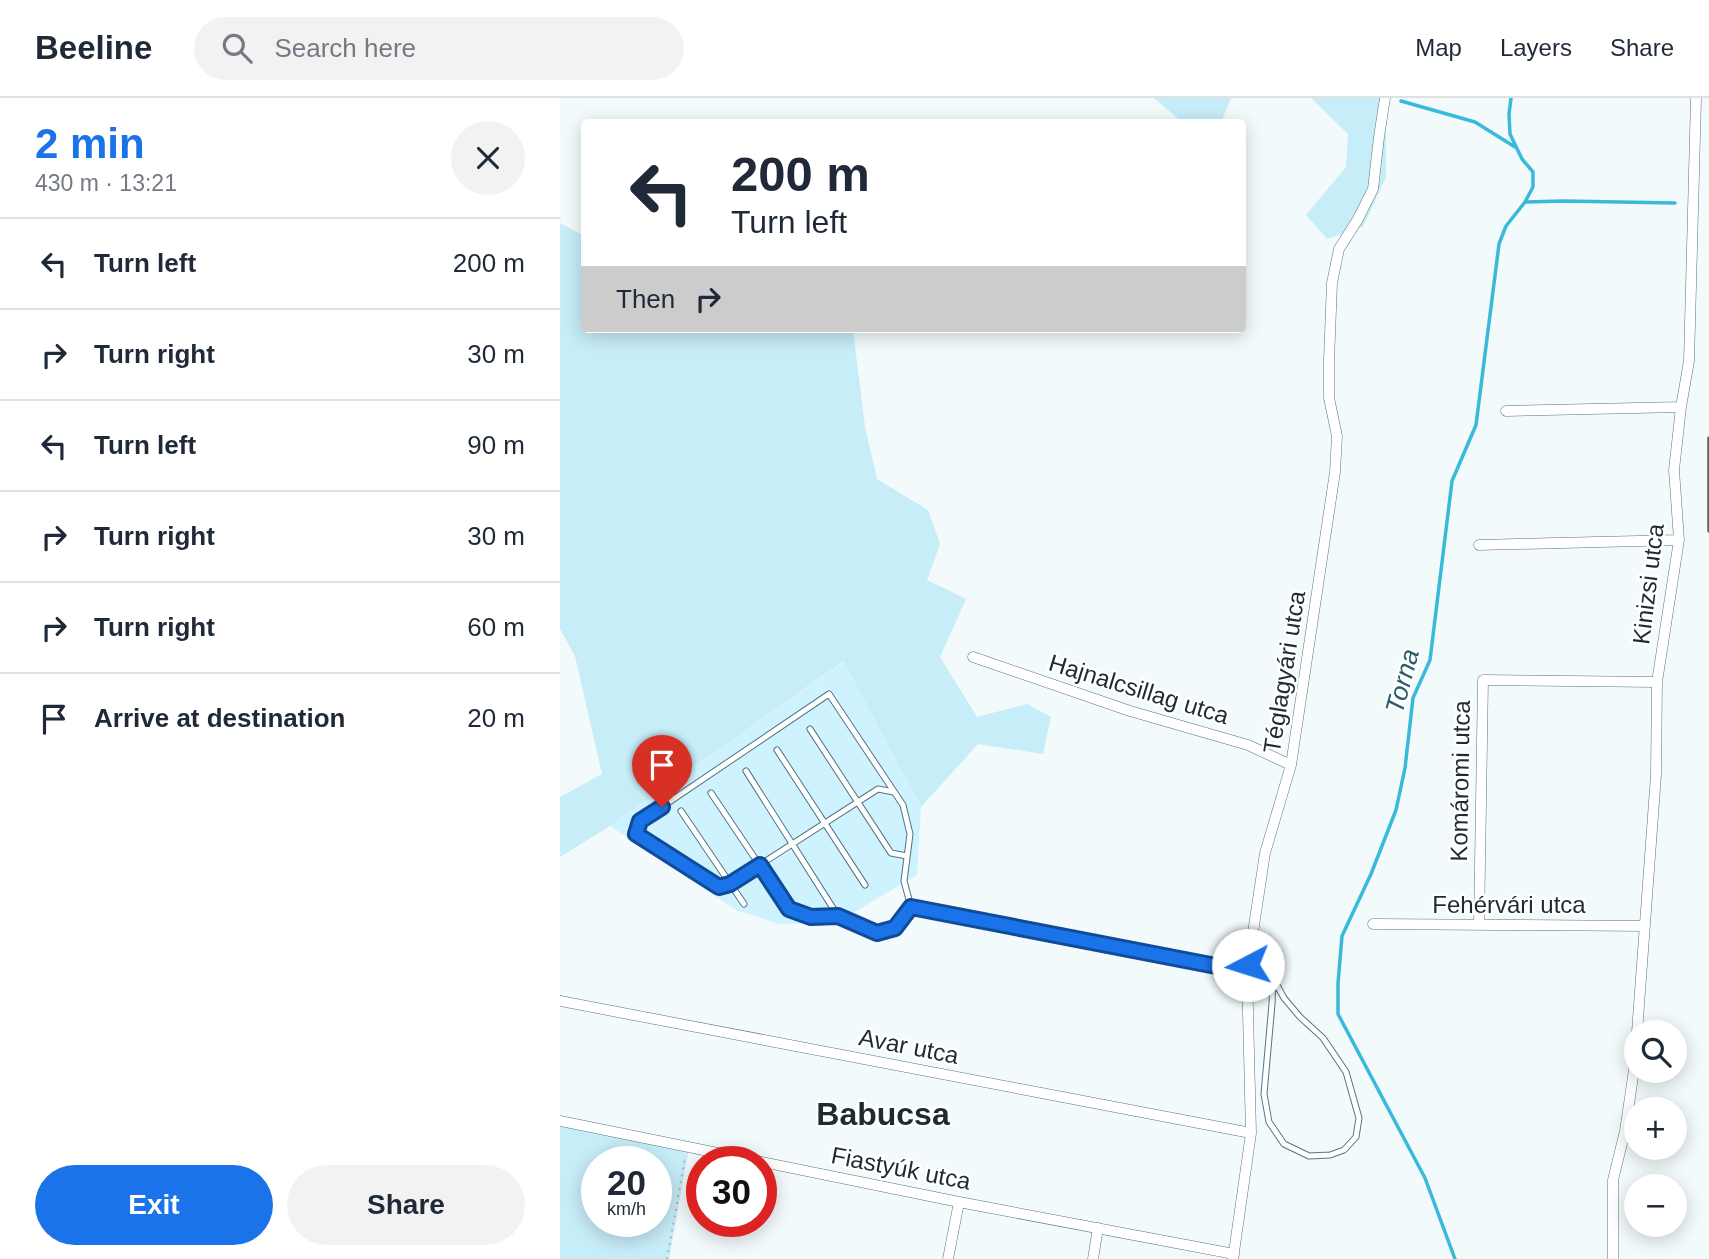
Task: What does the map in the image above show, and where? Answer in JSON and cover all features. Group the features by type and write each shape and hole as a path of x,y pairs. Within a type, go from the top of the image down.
{"street":[{"name":"Téglagyári utca","path":"1233,1257 1251,1133 1247,968 1265,853 1291,765 1335,472 1337,436 1329,398 1332,283 1339,249 1373,190 1385,98"},
{"name":"Kinizsi utca","path":"1638,1020 1656,775 1657,682 1679,540 1674,470 1689,361 1696,98"},
{"path":"1506,411 1681,407"},
{"path":"1479,545 1679,540"},
{"name":"Hajnalcsillag utca","path":"973,657 1130,711 1248,745 1291,765"},
{"name":"Komáromi utca","path":"1479,925 1483,680 1657,682"},
{"path":"911,907 1247,968"},
{"name":"Fehérvári utca","path":"1373,924 1645,926"},
{"name":"Avar utca","path":"560,1001 1251,1133"},
{"path":"1613,1259 1613,1180 1625,1131 1632,1083"},
{"name":"Fiastyúk utca","path":"560,1121 686,1147"},
{"name":"Fiastyúk utca","path":"777,1165 1233,1257"},
{"path":"948,1259 959,1202"},
{"path":"1093,1259 1098,1228"}],"lane":[{"path":"711,793 760,865 789,909 811,917 838,916 877,933 895,928 911,907 904,881 910,834 903,805 829,694 640,821 636,834 719,887 730,884 760,865 824,823 878,789 894,792"},
{"path":"810,729 891,853 907,856"},
{"path":"777,750 864,885"},
{"path":"746,771 838,916"},
{"path":"681,811 744,904"},
{"path":"1247,968 1273,978 1284,998 1322,1038 1346,1072 1359,1118 1356,1136 1344,1150 1330,1155 1309,1156 1284,1144 1269,1122 1264,1094 1273,978"}],"path":[{"path":"667,1259 686,1153"}],"shaded area":[{"path":"1154,98 1231,98 1222,119 1178,119"},
{"path":"1311,98 1386,98 1386,177 1363,227 1327,239 1306,215 1346,167 1348,134"},
{"path":"560,223 581,234 581,333 853,333 865,427 877,479 928,510 940,544 927,580 966,599 940,657 977,717 1027,704 1051,717 1043,754 978,744 921,807 844,661 610,826 560,857 560,797 602,774 575,656 560,629"},
{"path":"845,661 921,807 917,875 836,923 779,924 736,910 610,826"},
{"path":"560,1125 686,1147 686,1165 669,1259 560,1259"}],"waterway":[{"name":"Torna","path":"1455,1259 1425,1178 1338,1014 1338,983 1342,936 1371,874 1396,810 1405,768 1413,698 1430,660 1452,481 1476,425 1499,244 1506,226 1533,187 1533,172 1522,159 1510,134 1511,98"},
{"path":"1401,101 1475,122 1515,147"},
{"path":"1525,202 1675,203"}],"railway":[{"path":"1709,438 1709,531"}],"district":[{"name":"Babucsa","path":"883,1114"}],"route":[{"path":"662,807 640,821 636,834 719,887 730,884 760,865 789,909 811,917 838,916 877,933 895,928 911,907 1247,972 1248,965"}]}
